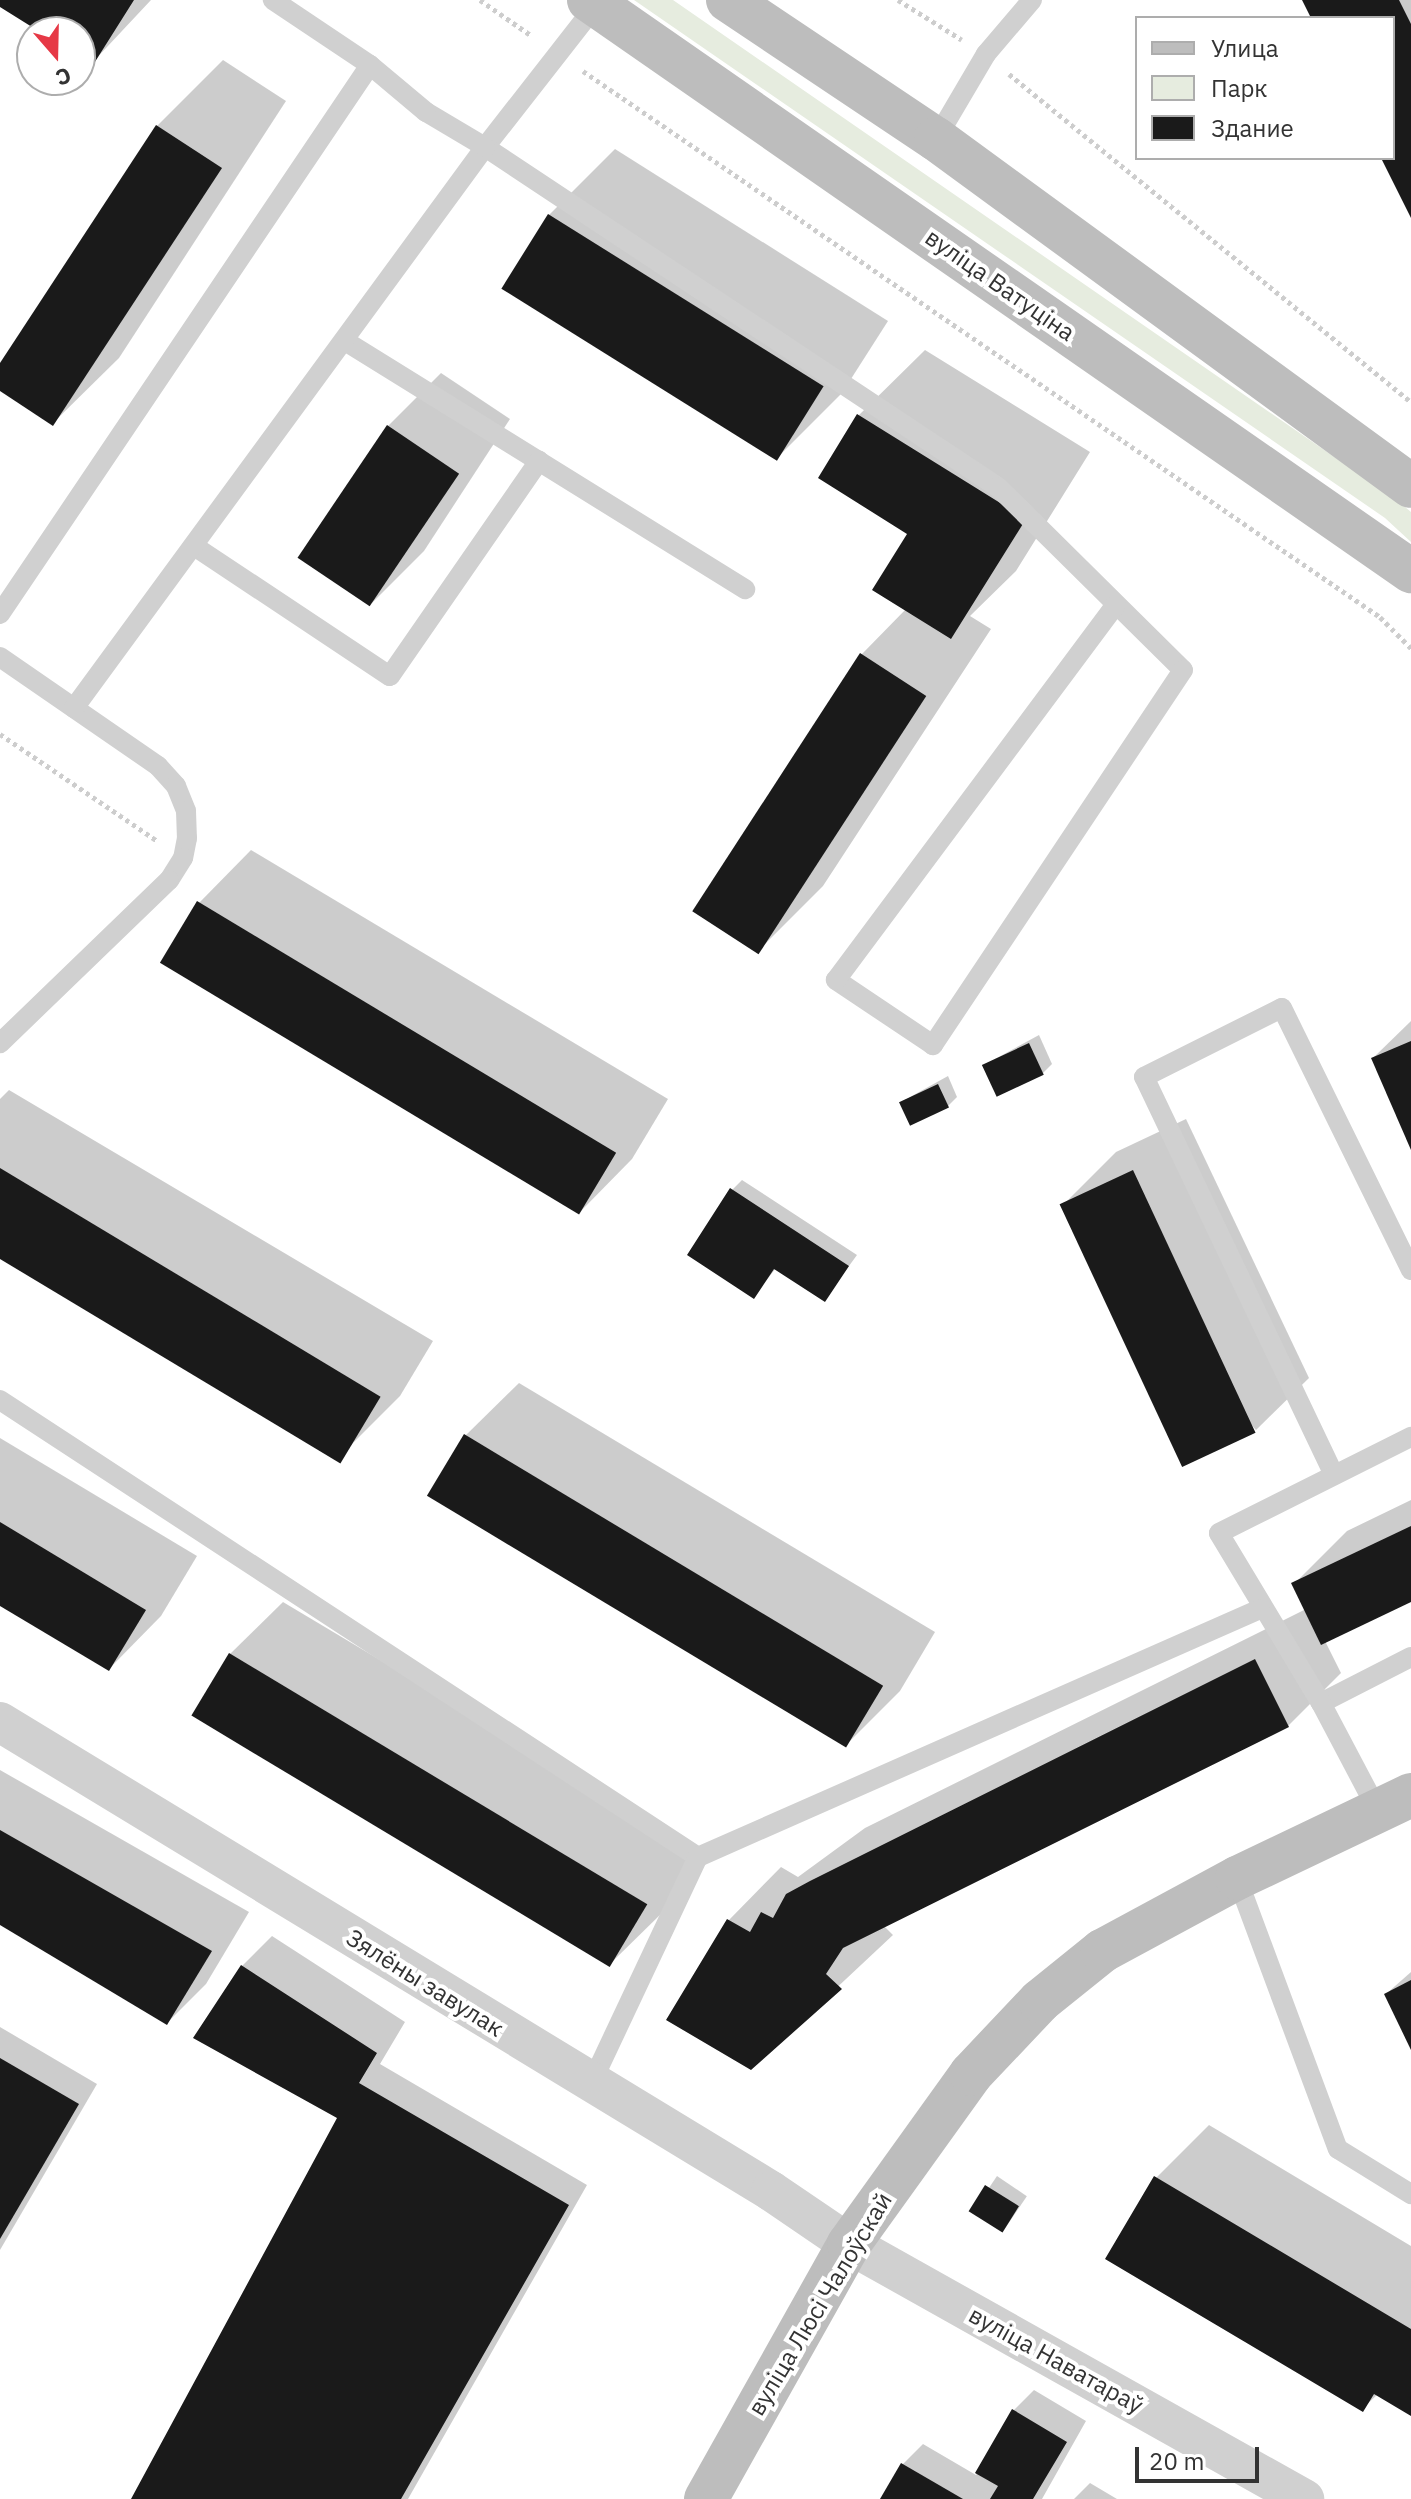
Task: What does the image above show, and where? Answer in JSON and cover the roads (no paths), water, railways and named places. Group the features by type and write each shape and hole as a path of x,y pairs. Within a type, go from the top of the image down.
{"street":[{"path":"728,0 936,139 1411,486"},
{"name":"вуліца Ватуціна","path":"592,3 1411,571"},
{"name":"Зялёны завулак","path":"0,1722 849,2244"},
{"name":"вуліца Люсі Чалоўскай","path":"706,2499 849,2244 971,2074 1040,2001 1102,1951 1237,1878 1394,1803"},
{"name":"вуліца Наватараў","path":"849,2244 1304,2499"}],"lane":[{"path":"273,0 370,65 426,112 485,147 998,487 1183,670 933,1045 836,980 1116,605"},
{"path":"936,139 986,54 1032,0"},
{"path":"74,708 592,3"},
{"path":"0,614 370,65"},
{"path":"345,341 745,589"},
{"path":"194,546 390,676 539,461"},
{"path":"0,657 158,766 176,786 186,811 183,858 169,880 0,1043"},
{"path":"1334,1475 1144,1077 1282,1008 1411,1270"},
{"path":"0,1400 698,1857"},
{"path":"1394,1803 1321,1703 1260,1609 1219,1533 1411,1437"},
{"path":"591,2084 698,1857 1260,1609"},
{"path":"1321,1703 1411,1657"},
{"path":"1237,1878 1338,2149 1411,2194"}]}
